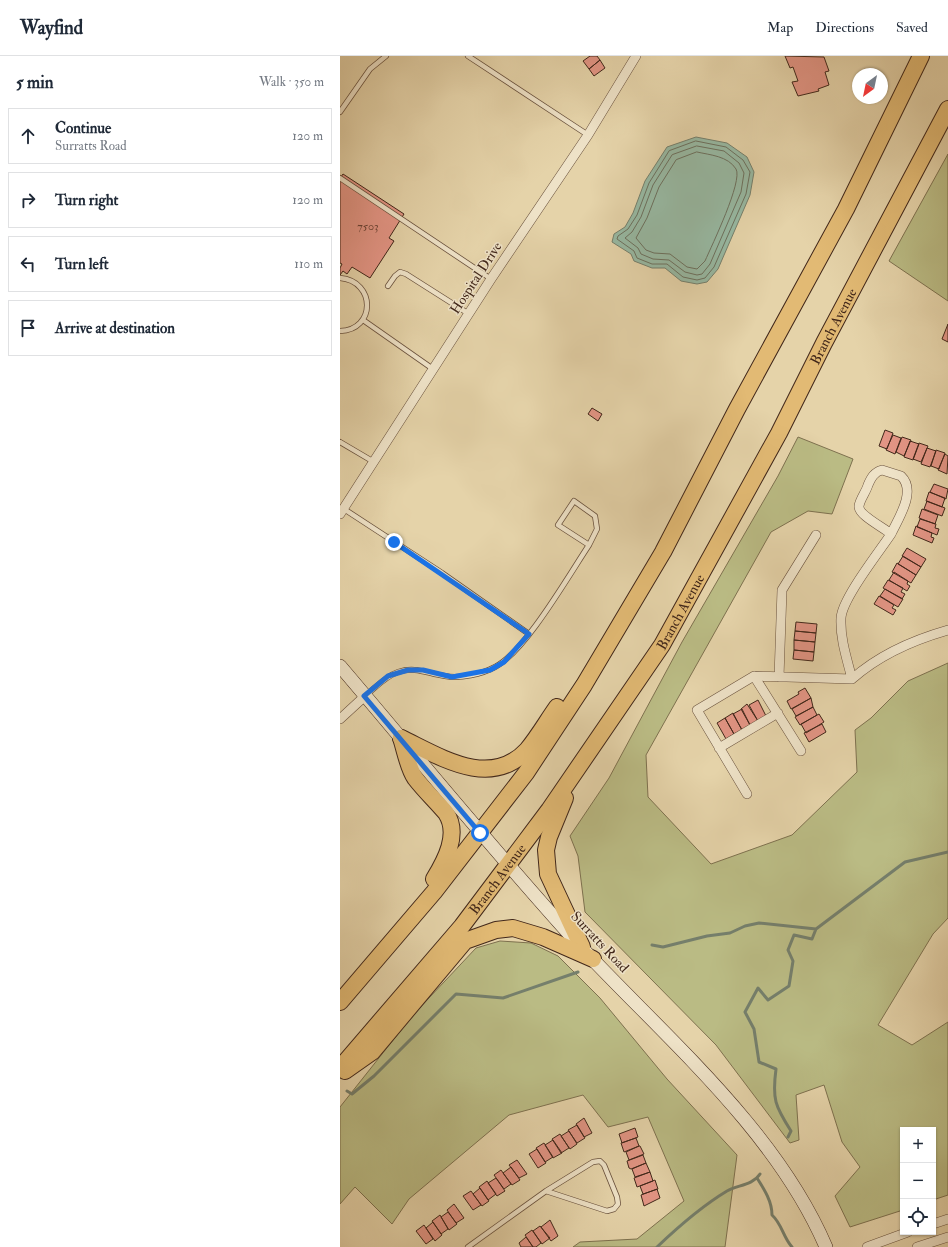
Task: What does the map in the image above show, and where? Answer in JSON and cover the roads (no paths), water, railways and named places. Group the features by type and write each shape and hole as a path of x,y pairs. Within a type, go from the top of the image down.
{"highway":[{"path":"340,1002 405,927 480,833 526,773 584,685 632,606 677,525 736,409 846,209 921,56"},
{"name":"Branch Avenue","path":"340,1068 462,926 508,866 576,772 662,645 780,433 828,336 948,109"},
{"path":"400,738 460,766 481,768 504,765 520,756 528,749 568,690 584,685"},
{"path":"400,738 414,777 446,814 451,831 448,853 443,864 405,927"},
{"path":"576,772 549,837 546,850 546,863 550,882 587,953"},
{"path":"340,1074 372,1052 465,941 496,930 513,928 537,934 587,953"}],"main road":[{"name":"Surratts Road","path":"340,666 508,866 587,953 687,1055 759,1140 806,1205 826,1247"}],"street":[{"name":"Hospital Drive","path":"342,512 491,279 588,135 636,57"},
{"path":"852,679 842,637 841,617 846,602 890,534 905,505 906,487 901,476 882,470 875,473 869,481 859,504 859,510 863,516 876,522 890,534"},
{"path":"779,677 782,590 816,535"},
{"path":"747,794 697,710 754,676 852,679 873,661 927,636 948,630"},
{"path":"754,676 801,751"},
{"path":"340,719 364,696"},
{"path":"719,748 778,713"},
{"path":"936,1223 948,1219"},
{"path":"867,1247 900,1235"},
{"path":"917,1247 948,1237"}],"lane":[{"path":"340,112 370,69 386,56"},
{"path":"468,56 588,135"},
{"path":"340,178 491,279"},
{"path":"388,286 400,272 406,274 469,314"},
{"path":"340,278 354,281 364,292 368,306 363,320 353,328 341,332"},
{"path":"363,320 434,370"},
{"path":"340,442 374,462"},
{"path":"364,696 388,676 408,670 423,670 452,677 490,670 504,662 529,634 589,545 597,529 595,516 574,501 558,525 589,545"},
{"path":"342,512 442,573 529,634"},
{"path":"468,1247 546,1191 593,1162 600,1161 604,1165 618,1204 614,1209 606,1211 546,1191"}],"water":[{"path":"696,137 727,143 747,157 754,172 750,195 718,269 707,282 697,284 681,281 665,268 652,268 634,261 631,254 612,242 614,234 625,227 633,213 645,181 667,147"}],"waterway":[{"path":"652,945 663,947 707,936 730,933 745,926 759,923 816,929 905,862 948,852"},
{"path":"788,1137 791,1131 781,1115 776,1102 774,1088 776,1069 759,1062 754,1029 745,1012 758,988 768,1000 789,986 793,961 788,950 794,935 812,939 816,929"},
{"path":"347,1091 352,1094 374,1076 456,994 503,998 578,972"},
{"path":"657,1247 708,1203 731,1189 749,1183 760,1174"},
{"path":"757,1178 769,1200 772,1215 778,1222 786,1239 792,1247"}]}
